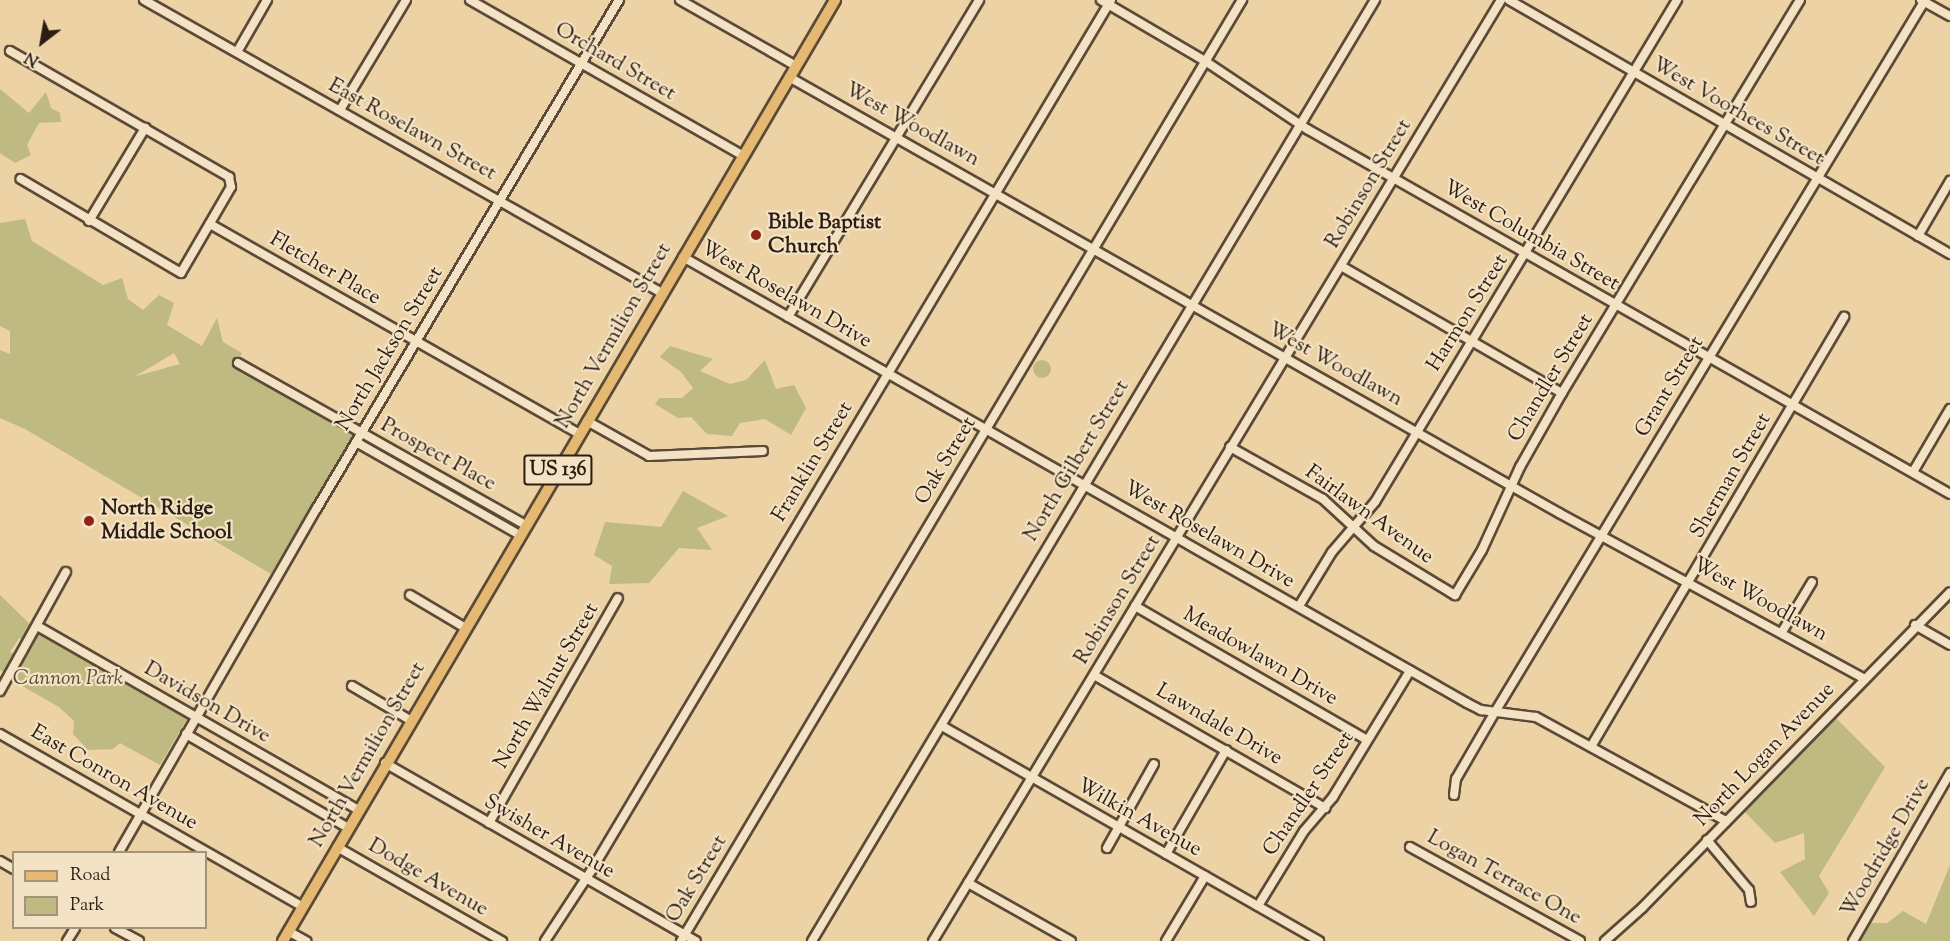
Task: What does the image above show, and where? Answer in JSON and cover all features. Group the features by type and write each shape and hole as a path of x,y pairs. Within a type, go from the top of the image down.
{"main road":[{"name":"North Vermilion Street","path":"285,936 835,0"}],"street":[{"name":"East Roselawn Street","path":"144,0 662,293"},
{"path":"237,52 267,0"},
{"path":"340,110 406,0"},
{"name":"Orchard Street","path":"470,0 742,156"},
{"name":"North Jackson Street","path":"119,851 361,433 619,0"},
{"path":"680,0 796,66"},
{"path":"788,317 979,0"},
{"name":"Oak Street","path":"683,938 1242,0"},
{"name":"North Gilbert Street","path":"812,941 1191,304 1375,0"},
{"name":"Robinson Street","path":"933,941 1230,447 1285,357 1292,352 1393,178 1501,0"},
{"name":"West Voorhees Street","path":"1509,0 1950,254"},
{"name":"Harmon Street","path":"1299,606 1332,552 1375,502 1472,340 1527,254 1677,0"},
{"name":"Chandler Street","path":"1455,595 1482,550 1510,486 1562,393 1727,126 1800,0"},
{"path":"1924,0 1950,16"},
{"name":"Grant Street","path":"1454,795 1456,779 1495,712 1819,179 1924,0"},
{"name":"West Columbia Street","path":"1107,1 1393,178 1950,494"},
{"name":"Franklin Street","path":"545,941 887,373 1107,1"},
{"path":"10,51 229,177 231,187 181,273 21,179"},
{"name":"West Woodlawn","path":"789,77 1510,486 1604,534 1865,679"},
{"path":"89,220 145,128"},
{"path":"1918,236 1950,181"},
{"name":"Fletcher Place","path":"210,224 579,434"},
{"name":"West Roselawn Drive","path":"683,257 1481,710 1515,711 1536,717 1592,745 1726,821"},
{"path":"1341,267 1562,393"},
{"name":"Sherman Street","path":"1592,745 1844,317"},
{"name":"Prospect Place","path":"238,363 523,530"},
{"path":"1913,472 1950,409"},
{"path":"586,421 649,456 763,451"},
{"name":"Prospect Place","path":"356,442 523,530"},
{"name":"Fairlawn Avenue","path":"1230,447 1323,499 1388,556 1455,595"},
{"path":"0,691 39,627 66,572"},
{"path":"1782,632 1812,582"},
{"name":"North Logan Avenue","path":"1605,941 1950,592"},
{"path":"410,595 465,627"},
{"name":"North Walnut Street","path":"489,823 618,598"},
{"name":"Meadowlawn Drive","path":"1135,606 1368,740"},
{"path":"1916,626 1950,645"},
{"name":"Davidson Drive","path":"39,627 358,810"},
{"name":"Chandler Street","path":"1258,906 1304,831 1325,808 1410,671"},
{"name":"Lawndale Drive","path":"1094,675 1325,808"},
{"path":"352,686 410,720"},
{"name":"Wilkin Avenue","path":"942,726 1319,941"},
{"name":"East Conron Avenue","path":"0,734 205,851"},
{"name":"Davidson Drive","path":"186,734 348,828"},
{"path":"1166,854 1226,750"},
{"name":"Swisher Avenue","path":"385,763 585,878 683,938 696,941"},
{"path":"1107,848 1154,764"},
{"name":"Woodridge Drive","path":"1853,941 1950,773"},
{"path":"1707,840 1749,890 1751,902"},
{"name":"Dodge Avenue","path":"337,847 502,941"},
{"name":"Logan Terrace One","path":"1410,847 1580,941"},
{"name":"East Conron Avenue","path":"207,852 303,907"},
{"path":"1166,941 1205,876"},
{"path":"968,883 1071,941"},
{"path":"118,929 139,941"},
{"path":"285,936 306,941"}],"green space":[{"path":"0,89 29,113 46,92 51,108 60,113 61,122 39,123 27,145 31,155 15,163 0,153"},
{"path":"25,219 32,241 103,285 122,278 128,299 143,310 159,295 174,303 167,325 202,346 217,318 223,342 242,353 235,366 354,433 271,574 25,429 0,418 0,350 10,354 10,331 0,326 0,223","holes":["174,353 180,364 135,376"]},
{"path":"670,346 713,359 700,371 730,384 746,380 765,360 776,389 794,385 806,408 791,435 765,419 740,423 732,436 707,434 691,417 678,418 655,404 659,398 682,398 693,388 681,372 660,357"},
{"path":"1042,360 1050,365 1051,369 1046,377 1042,378 1034,373 1033,369 1038,361"},
{"path":"683,491 728,516 697,528 712,550 679,548 649,583 609,584 612,566 594,555 605,522 661,527"},
{"path":"0,595 31,625 25,641 19,638 10,652 17,654 5,673 0,670"},
{"name":"Cannon Park","path":"45,633 184,715 187,719 160,765 120,743 113,749 88,750 73,734 74,721 59,707 10,679 37,636"},
{"path":"1835,717 1885,767 1819,876 1829,893 1814,916 1780,872 1805,859 1804,833 1775,843 1744,811"},
{"path":"1950,865 1950,941 1858,941 1868,923 1887,923 1903,911 1926,924"}],"place":[{"name":"Bible Baptist Church","path":"756,235"},
{"name":"North Ridge Middle School","path":"89,521"}]}
